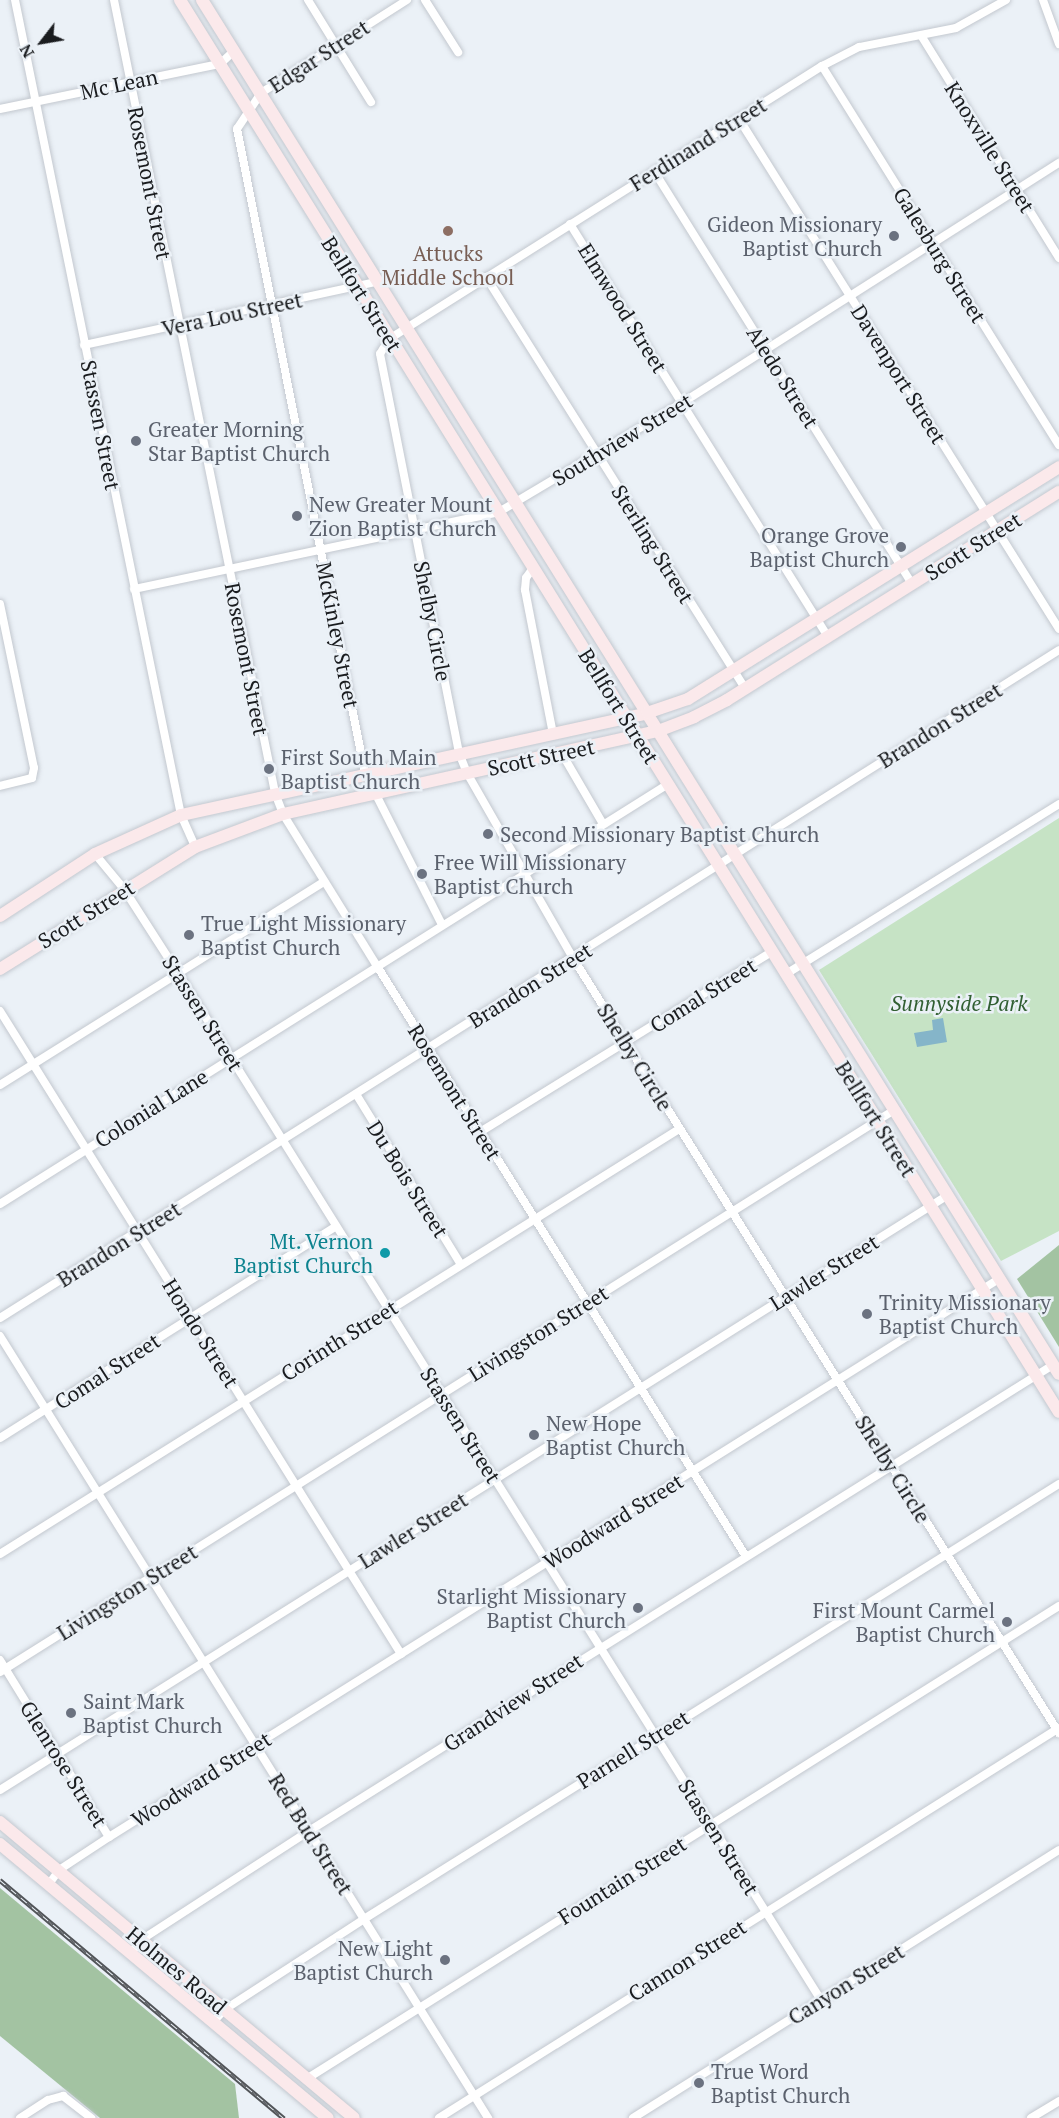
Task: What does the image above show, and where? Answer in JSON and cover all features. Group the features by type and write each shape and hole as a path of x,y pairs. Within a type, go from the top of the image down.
{"main road":[{"name":"Bellfort Street","path":"180,0 1059,1412"},
{"name":"Bellfort Street","path":"202,0 1056,1370"},
{"path":"300,193 317,182"},
{"path":"444,425 461,414"},
{"name":"Scott Street","path":"0,916 95,854 181,815 647,713 688,699 1059,467"},
{"name":"Scott Street","path":"0,969 124,889 195,847 283,814 638,736 658,731 708,710 1059,492"},
{"path":"552,598 569,587"},
{"name":"Holmes Road","path":"0,1822 354,2118"},
{"name":"Holmes Road","path":"0,1844 328,2118"}],"street":[{"name":"Stassen Street","path":"15,0 181,815 195,847"},
{"name":"Rosemont Street","path":"114,0 178,325 275,793 283,814 745,1555"},
{"path":"308,0 371,102"},
{"name":"Edgar Street","path":"261,93 407,0"},
{"path":"425,0 458,52"},
{"name":"Ferdinand Street","path":"407,327 822,66 859,47 921,37 956,28 1006,0"},
{"path":"1043,0 1059,44"},
{"name":"Knoxville Street","path":"921,37 1059,258"},
{"path":"220,64 234,51"},
{"name":"Mc Lean","path":"0,109 220,64"},
{"name":"Galesburg Street","path":"822,66 1059,445"},
{"name":"McKinley Street","path":"261,93 237,129 365,773 442,925"},
{"name":"Davenport Street","path":"739,119 1059,629"},
{"name":"Southview Street","path":"134,589 499,512 682,403 1059,163"},
{"name":"Aledo Street","path":"654,171 912,584"},
{"name":"Elmwood Street","path":"570,224 828,637"},
{"name":"Sterling Street","path":"486,277 745,689"},
{"name":"Vera Lou Street","path":"84,345 273,307 379,281"},
{"path":"389,339 407,327"},
{"name":"Shelby Circle","path":"389,339 380,349 381,362 459,753 467,773 573,958 1058,1730"},
{"path":"533,568 526,578 525,590 553,734"},
{"path":"0,604 34,768 32,778 0,786"},
{"name":"Brandon Street","path":"0,1318 719,867 1059,650"},
{"path":"0,663 11,661"},
{"path":"561,752 603,824"},
{"name":"Colonial Lane","path":"0,1204 668,784"},
{"name":"Comal Street","path":"786,974 1059,804"},
{"name":"Stassen Street","path":"95,854 124,889 178,973 821,2000"},
{"path":"0,1084 324,882"},
{"name":"Comal Street","path":"480,1132 772,952"},
{"name":"Hondo Street","path":"0,1011 401,1654"},
{"name":"Du Bois Street","path":"356,1094 460,1263"},
{"name":"Livingston Street","path":"3,1671 894,1110"},
{"name":"Corinth Street","path":"0,1554 460,1263 679,1129"},
{"name":"Lawler Street","path":"0,1790 640,1386 948,1195"},
{"name":"Comal Street","path":"0,1438 336,1226"},
{"name":"Woodward Street","path":"49,1884 59,1870 109,1837 999,1279"},
{"name":"Red Bud Street","path":"0,1336 488,2118"},
{"name":"Grandview Street","path":"131,1953 141,1940 309,1831 745,1555 1036,1376 1056,1370"},
{"name":"Parnell Street","path":"213,2022 224,2010 364,1919 1059,1484"},
{"name":"Fountain Street","path":"308,2078 1059,1606"},
{"name":"Glenrose Street","path":"0,1660 3,1671 109,1837"},
{"name":"Cannon Street","path":"439,2118 473,2094 1058,1730"},
{"name":"Canyon Street","path":"633,2118 1059,1850"},
{"path":"20,2118 48,2100 63,2096 91,2118"},
{"path":"1031,2118 1059,2101"}],"green space":[{"name":"Sunnyside Park","path":"1059,818 1059,1231 1001,1261 819,970"},
{"path":"1059,1245 1059,1347 1017,1279"},
{"path":"0,1888 235,2084 239,2118 100,2118 0,2036"}],"water":[{"path":"943,1018 947,1042 917,1047 914,1033 933,1030 932,1020"}],"railway":[{"path":"0,1880 284,2118"}],"place":[{"name":"Attucks Middle School","path":"448,231"},
{"name":"Gideon Missionary Baptist Church","path":"894,236"},
{"name":"Greater Morning Star Baptist Church","path":"136,441"},
{"name":"New Greater Mount Zion Baptist Church","path":"297,516"},
{"name":"Orange Grove Baptist Church","path":"901,547"},
{"name":"First South Main Baptist Church","path":"269,769"},
{"name":"Second Missionary Baptist Church","path":"488,834"},
{"name":"Free Will Missionary Baptist Church","path":"422,874"},
{"name":"True Light Missionary Baptist Church","path":"189,935"},
{"name":"Mt. Vernon Baptist Church","path":"385,1253"},
{"name":"Trinity Missionary Baptist Church","path":"867,1314"},
{"name":"New Hope Baptist Church","path":"534,1435"},
{"name":"Starlight Missionary Baptist Church","path":"638,1608"},
{"name":"First Mount Carmel Baptist Church","path":"1007,1622"},
{"name":"Saint Mark Baptist Church","path":"71,1713"},
{"name":"New Light Baptist Church","path":"445,1960"},
{"name":"True Word Baptist Church","path":"699,2083"}]}
